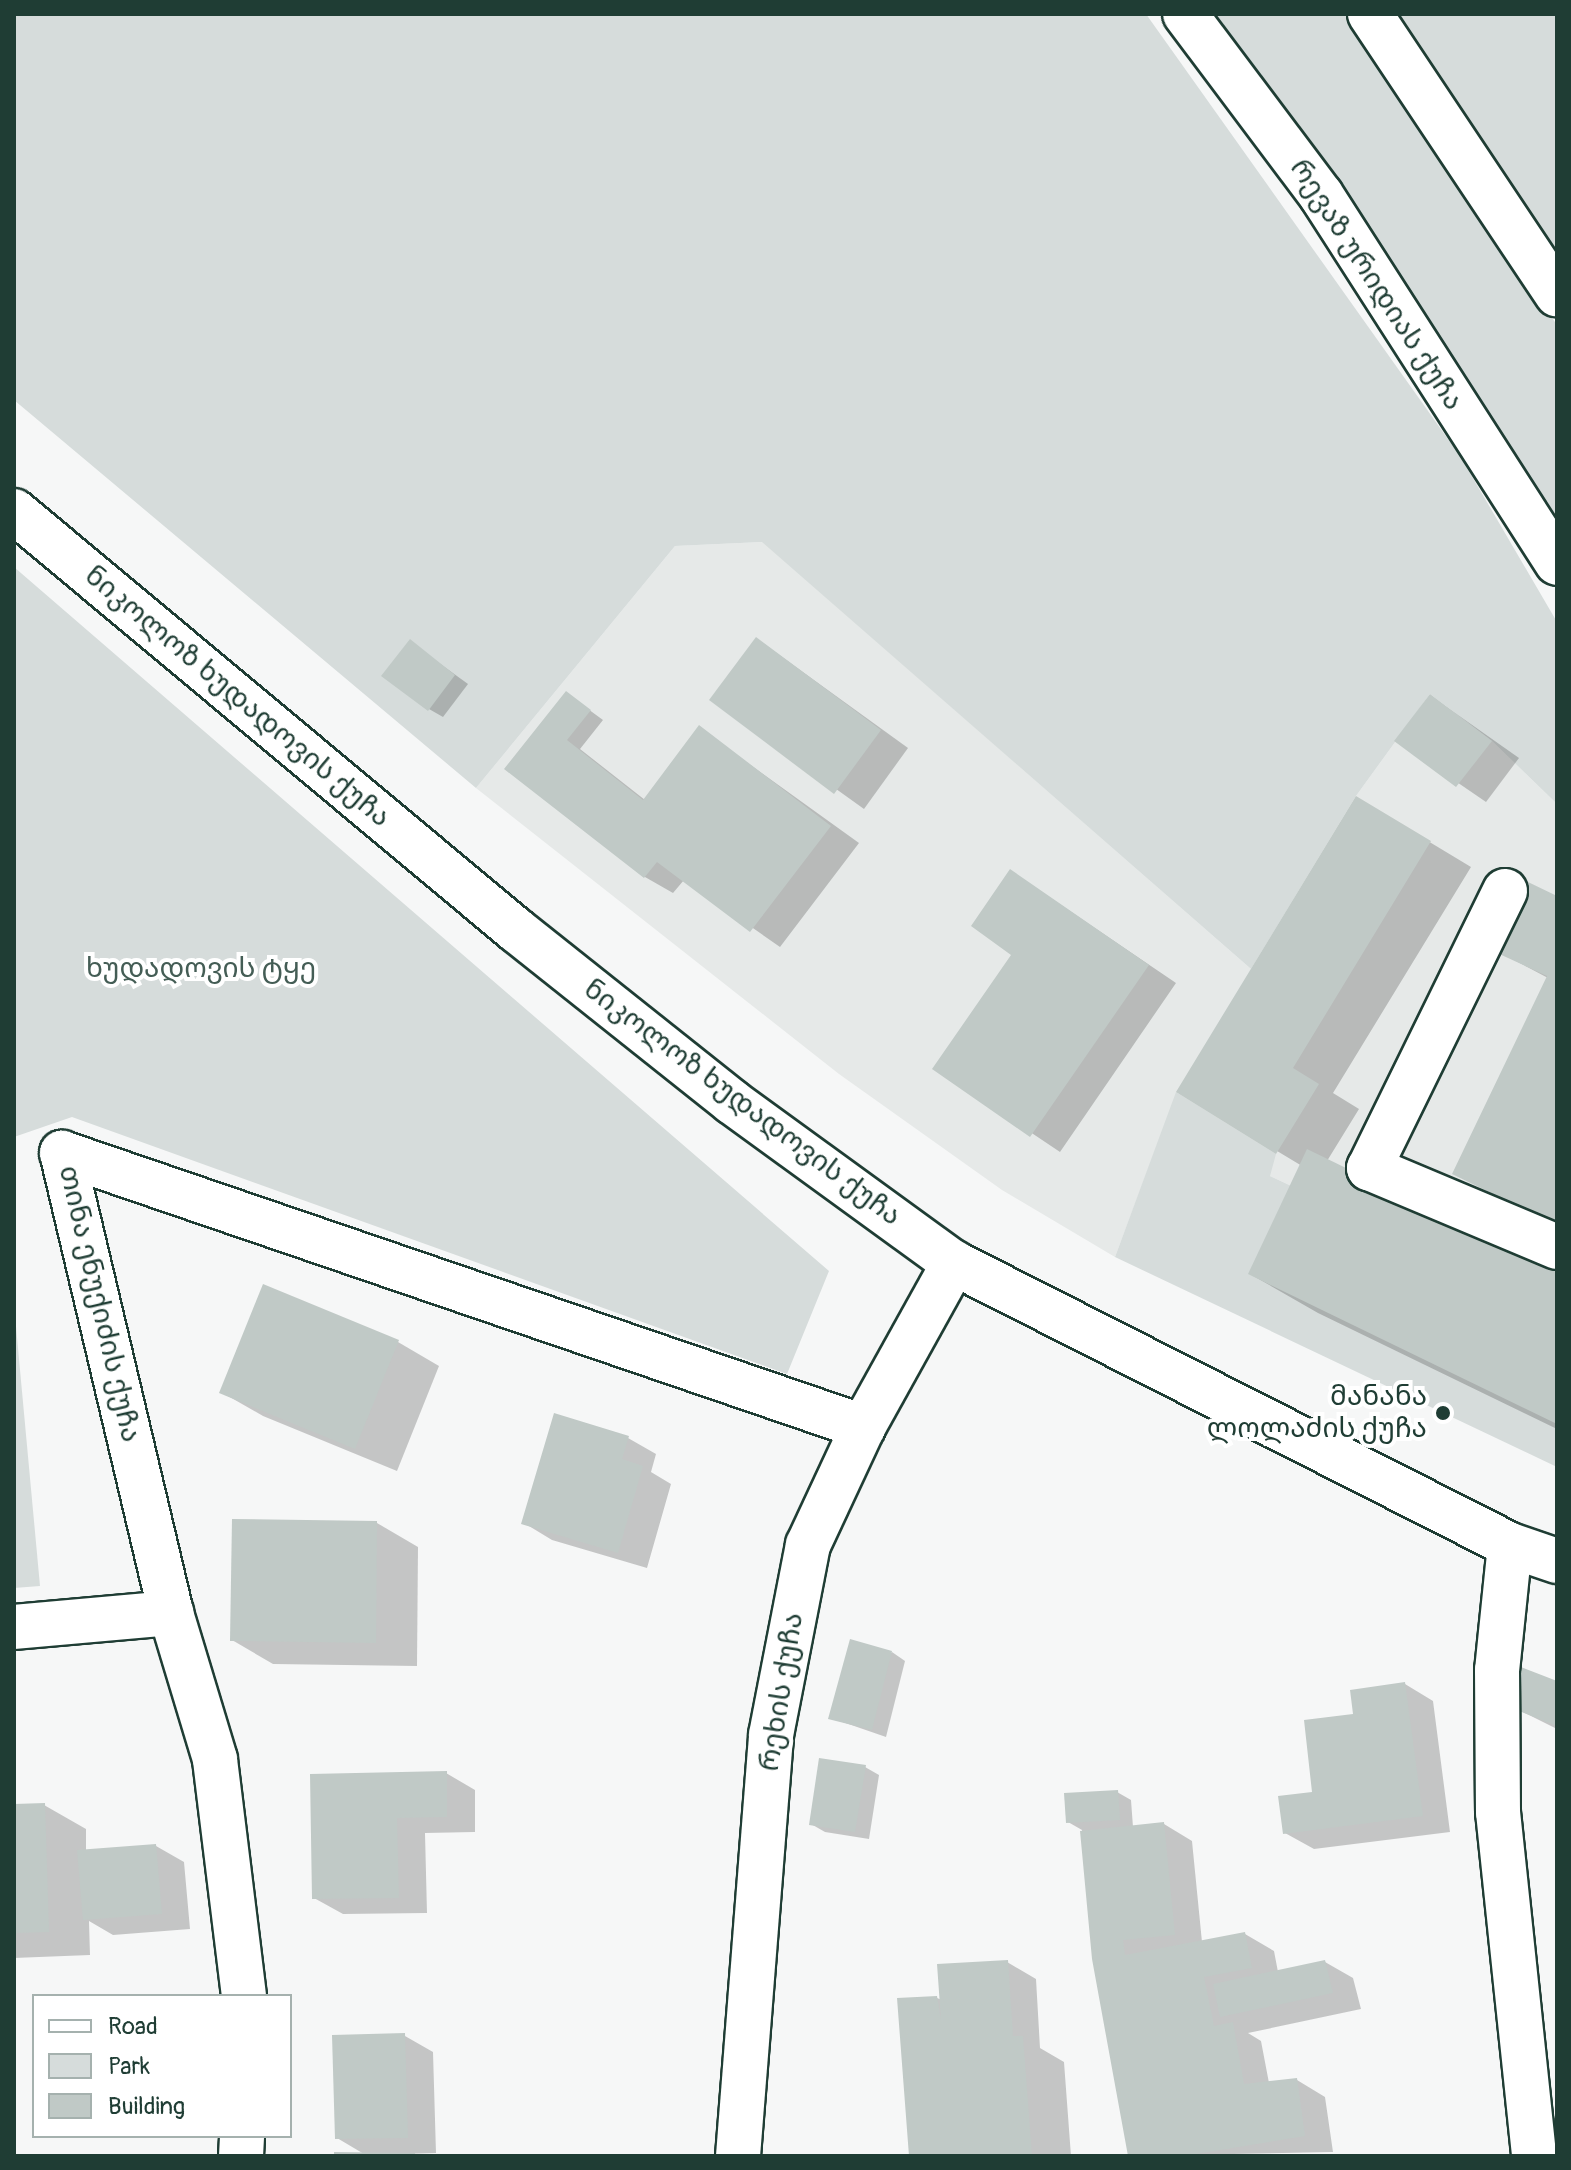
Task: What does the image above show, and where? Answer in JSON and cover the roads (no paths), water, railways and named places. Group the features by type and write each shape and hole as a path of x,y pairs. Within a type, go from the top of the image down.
{"street":[{"name":"რევაზ ურიდიას ქუჩა","path":"1185,14 1321,195 1557,563"},
{"path":"1370,14 1557,294"},
{"name":"ნიკოლოზ ხუდადოვის ქუჩა","path":"14,511 516,930 732,1102 954,1263 1510,1545 1557,1561"},
{"path":"1505,891 1369,1168 1557,1247"},
{"name":"თინა ენუქიძის ქუჩა","path":"244,1994 215,1759 171,1613 62,1153 863,1427"},
{"name":"რეხის ქუჩა","path":"738,2156 771,1735 808,1545 863,1427 954,1263"},
{"path":"1510,1545 1497,1670 1498,1812 1534,2156"},
{"path":"14,1627 171,1613"}],"place":[{"name":"მანანა ლოლაძის ქუჩა","path":"1443,1413"}],"park label":[{"name":"ხუდადოვის ტყე","path":"201,969"}]}
